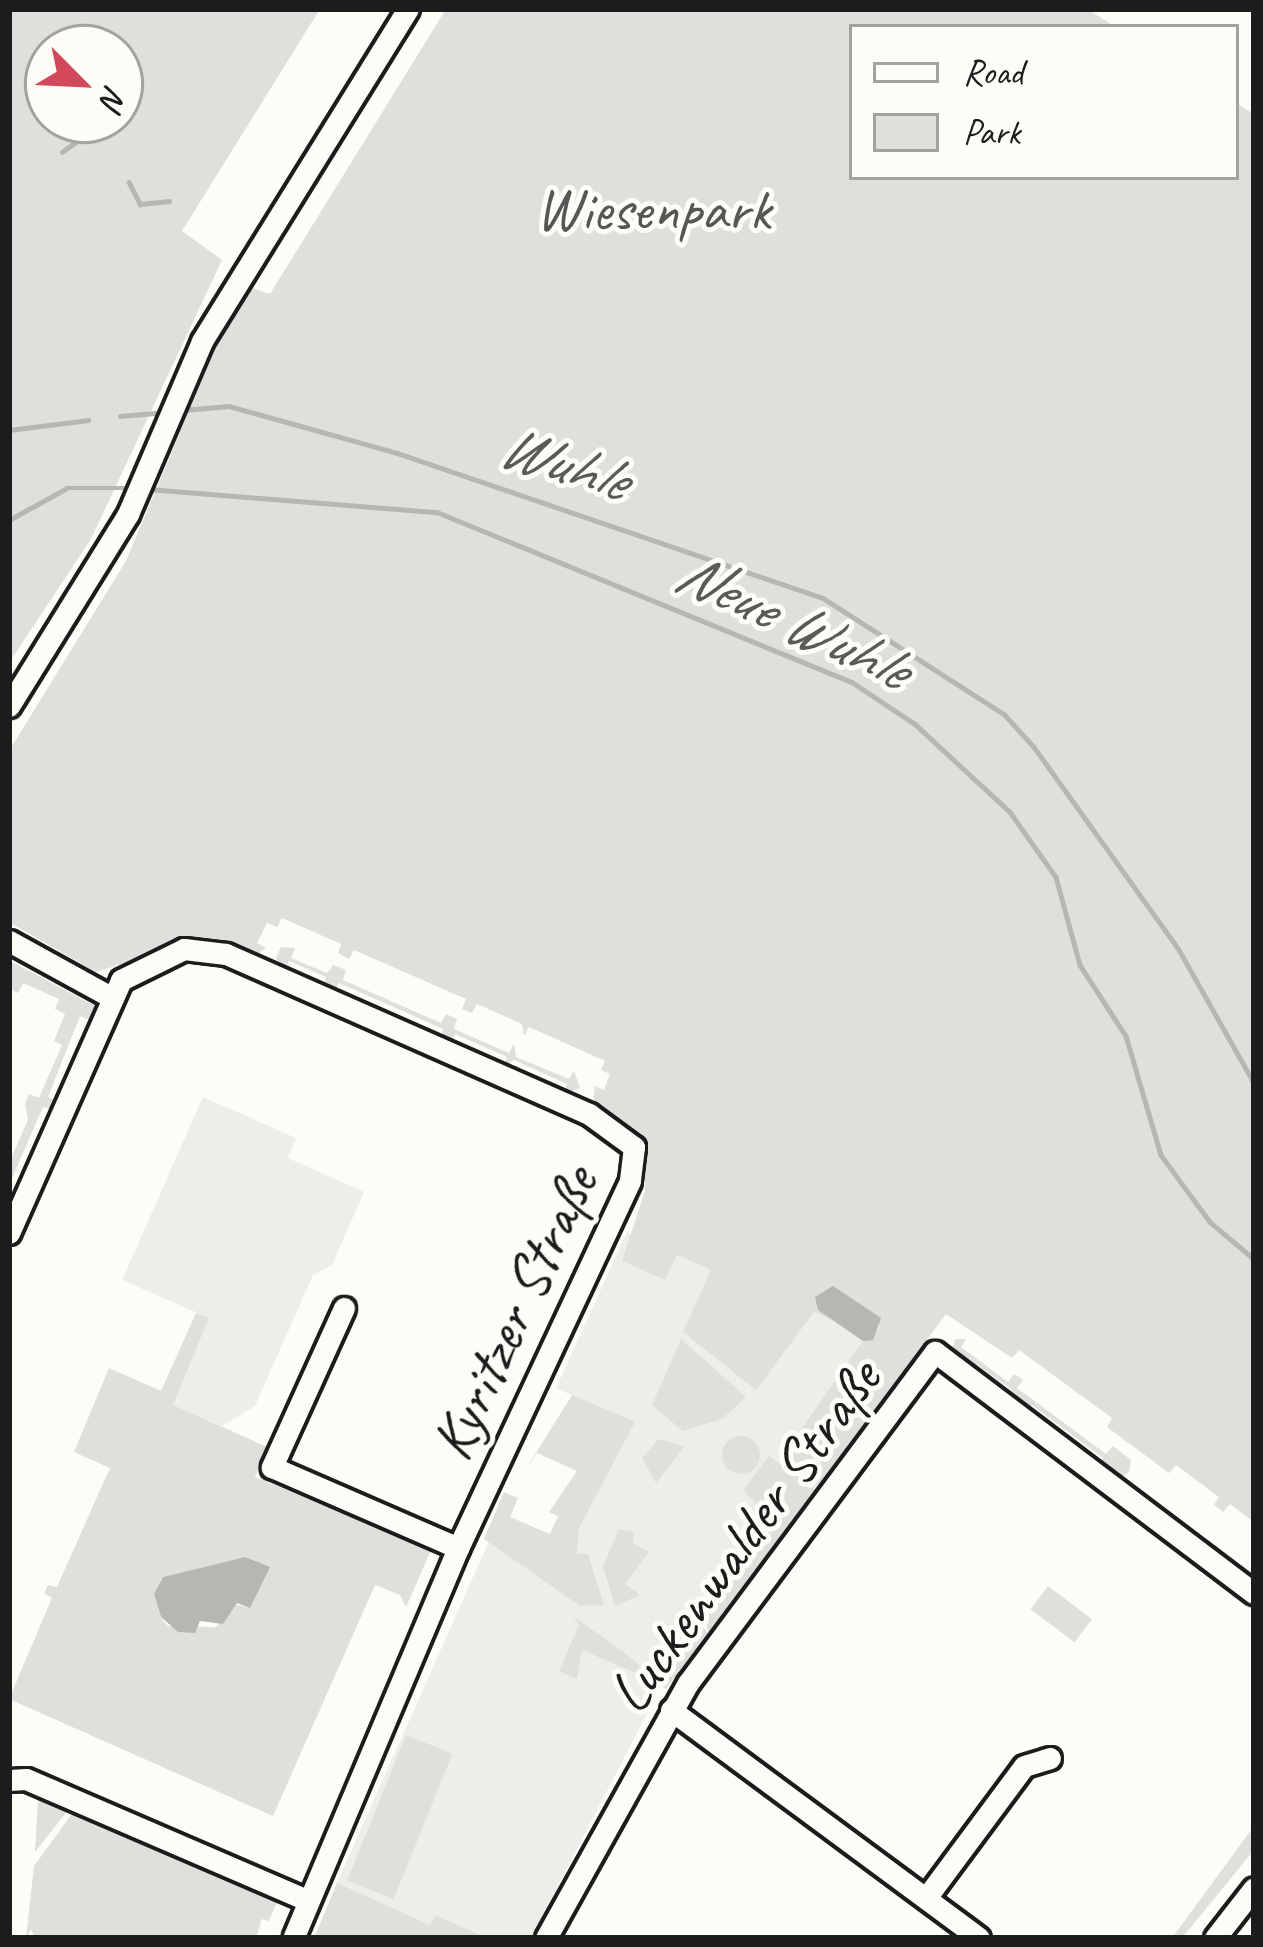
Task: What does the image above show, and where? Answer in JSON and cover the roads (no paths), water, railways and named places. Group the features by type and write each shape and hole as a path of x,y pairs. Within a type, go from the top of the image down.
{"street":[{"path":"9,706 128,514 207,333 408,9"},
{"path":"9,941 111,997 9,1233"},
{"name":"Kyritzer Straße","path":"111,997 136,968 204,947 589,1114 634,1147 630,1181 458,1548 293,1938"},
{"path":"344,1308 272,1467 458,1548"},
{"name":"Luckenwalder Straße","path":"546,1938 671,1710 935,1352 1254,1593"},
{"path":"671,1710 979,1938"},
{"path":"926,1898 1024,1766 1050,1758"},
{"path":"9,1780 26,1779 308,1900"},
{"path":"9,1793 9,1805"},
{"path":"1215,1938 1254,1888"}],"waterway":[{"path":"62,152 73,144"},
{"path":"129,182 140,204 169,201"},
{"name":"Wuhle","path":"183,410 229,406 397,453 823,598 1005,715 1034,747 1178,948 1254,1083"},
{"name":"Wuhle","path":"120,416 166,412"},
{"name":"Wuhle","path":"9,430 88,420"},
{"name":"Neue Wuhle","path":"9,520 67,488 131,488"},
{"name":"Neue Wuhle","path":"148,489 437,512 852,682 915,724 1010,812 1056,877 1080,965 1126,1036 1161,1155 1210,1222 1254,1259"}],"park label":[{"name":"Wiesenpark","path":"653,209"}]}
